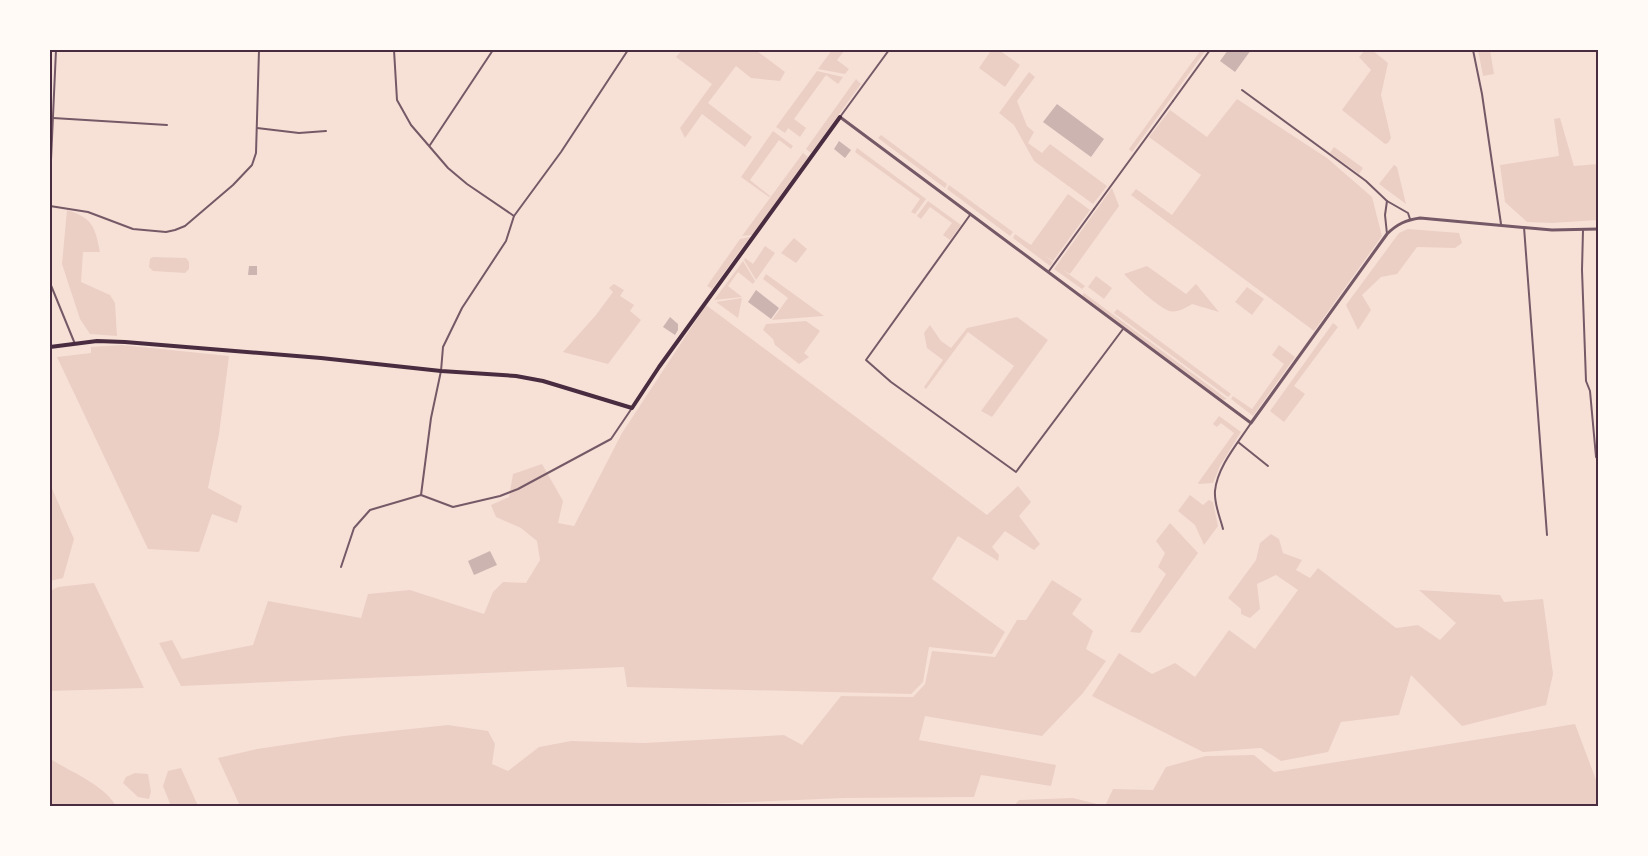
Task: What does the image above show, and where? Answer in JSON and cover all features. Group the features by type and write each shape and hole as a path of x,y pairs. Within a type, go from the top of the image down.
{"main road":[{"path":"50,347 97,341 136,343 516,376 543,381 632,408 840,117"}],"street":[{"path":"50,182 56,50"},
{"path":"50,206 88,212 133,229 166,232 185,226 233,185 252,165 256,153 259,50"},
{"path":"394,50 397,100 411,125 448,168 514,216"},
{"path":"430,145 493,50"},
{"path":"421,495 443,347 462,308 506,242 514,216 561,152 628,50"},
{"path":"889,50 840,117 1251,423"},
{"path":"1049,271 1210,50"},
{"path":"1473,50 1484,105 1501,225"},
{"path":"1242,90 1366,182 1388,201 1408,213 1410,219"},
{"path":"52,118 167,125"},
{"path":"257,128 299,133 326,131"},
{"path":"1387,234 1385,215 1388,201"},
{"path":"970,215 866,360 891,382 1016,472 1123,329"},
{"path":"1223,529 1215,489 1224,465 1251,423 1387,234 1410,219 1552,230 1599,229"},
{"path":"1524,227 1547,535"},
{"path":"1583,230 1586,381 1590,391 1596,458 1599,459"},
{"path":"50,283 76,345"},
{"path":"341,567 354,528 370,510 421,495 453,507 500,496 518,489 611,440 632,408"},
{"path":"1238,442 1268,466"}],"shaded area":[{"path":"682,50 757,50 785,72 780,81 751,78 736,66 708,103 752,137 745,147 702,114 685,138 680,128 712,84 676,57"},
{"path":"832,50 845,50 837,60 849,69 845,74 818,69"},
{"path":"987,50 999,50 1020,65 1005,87 979,68 990,52"},
{"path":"1201,50 1206,50 1132,152 1129,149"},
{"path":"1365,50 1372,50 1388,63 1381,95 1391,138 1385,144 1342,110 1371,70 1359,57"},
{"path":"1478,50 1490,50 1494,74 1483,76"},
{"path":"817,71 843,77 838,84 826,75 794,119 806,128 800,137 788,128 785,133 776,127"},
{"path":"1029,72 1035,77 1017,101 1027,126 1034,132 1028,143 1042,153 1050,144 1107,186 1093,204 1034,161 1014,125 999,113"},
{"path":"856,79 861,84 811,153 806,149"},
{"path":"1237,99 1327,158 1372,197 1382,236 1314,331 1131,195 1136,189 1172,215 1201,175 1149,137 1170,110 1207,137"},
{"path":"1560,118 1574,166 1598,164 1598,220 1527,222 1505,202 1500,165 1559,156 1554,119"},
{"path":"773,131 793,146 791,149 779,140 750,180 769,197 741,177"},
{"path":"881,135 947,184 945,188 878,138"},
{"path":"1334,147 1363,168 1359,174 1330,153"},
{"path":"857,148 926,199 915,214 911,212 920,199 855,152"},
{"path":"803,153 808,157 752,235 742,236"},
{"path":"1394,165 1397,167 1406,204 1379,184"},
{"path":"949,185 1013,232 1010,236 947,189"},
{"path":"1112,188 1119,206 1070,274 1063,270 1085,286 1082,289 1054,269"},
{"path":"1068,194 1090,210 1053,261 1044,255 1053,262 1050,266 1013,238 1015,234 1031,245"},
{"path":"928,201 961,225 950,240 943,235 952,223 930,207 921,219 917,216"},
{"path":"67,210 88,220 94,230 100,252 83,252 81,282 110,295 115,303 117,336 90,334 80,319 62,264"},
{"path":"1408,229 1459,233 1462,243 1455,248 1417,247 1397,274 1381,277 1362,295 1371,310 1358,330 1346,305 1399,233"},
{"path":"750,237 712,289 707,286 740,239"},
{"path":"794,238 807,249 796,263 781,253"},
{"path":"765,246 775,253 756,280 744,260 745,258 753,264"},
{"path":"153,257 186,258 189,262 189,269 185,273 153,271 149,267 150,259"},
{"path":"743,261 755,281 753,284 738,272 728,286 742,297 714,300"},
{"path":"1147,266 1186,294 1196,284 1219,312 1192,304 1175,311 1164,308 1124,274"},
{"path":"766,274 824,316 772,320 788,298 763,279"},
{"path":"1096,276 1112,288 1104,299 1088,287"},
{"path":"614,284 624,290 620,296 634,305 630,311 641,320 608,364 563,352 596,315 613,292 609,288"},
{"path":"1247,287 1264,299 1252,315 1235,302"},
{"path":"1084,293 1227,399 1223,400 1082,296"},
{"path":"742,298 738,318 716,302"},
{"path":"706,305 987,515 1018,486 1031,502 1019,516 1040,544 1034,550 1005,531 992,547 999,555 998,561 958,536 932,579 1005,632 992,654 929,647 923,682 911,694 627,687 624,667 181,686 159,643 172,640 182,659 253,645 268,601 361,618 368,594 410,590 484,614 493,592 503,582 526,583 540,560 537,541 521,528 496,517 491,505 509,497 513,474 542,464 563,501 558,523 574,526 622,433"},
{"path":"1117,309 1231,394 1228,397 1114,313"},
{"path":"1017,317 1048,340 992,417 981,411 1014,366 968,332 926,389 924,387 943,360 927,348 924,333 930,325 941,341 951,348 967,328"},
{"path":"806,321 820,331 804,353 809,357 799,364 775,345 773,339 763,330 766,324"},
{"path":"1333,323 1338,327 1294,386 1305,394 1284,422 1270,411"},
{"path":"122,345 229,356 219,434 208,488 242,506 237,523 212,514 199,552 148,549 57,357 91,353 91,347"},
{"path":"1279,345 1295,357 1253,416 1231,399 1233,396 1252,409 1284,364 1272,355"},
{"path":"1219,416 1241,432 1220,466 1213,483 1199,484 1234,433 1221,423 1217,427 1213,424"},
{"path":"50,484 74,539 63,578 50,581"},
{"path":"1190,495 1203,505 1209,500 1213,502 1218,526 1204,545 1195,525 1178,511"},
{"path":"1170,523 1198,553 1140,633 1130,632 1166,574 1158,567 1165,553 1156,541"},
{"path":"1271,534 1279,539 1283,553 1302,560 1296,570 1310,578 1318,568 1396,628 1418,625 1440,640 1456,623 1419,590 1500,595 1504,602 1543,599 1553,674 1546,705 1462,726 1411,675 1399,715 1341,722 1328,752 1281,761 1261,748 1203,752 1092,696 1119,653 1152,674 1175,663 1195,677 1229,630 1255,649 1298,590 1276,575 1257,584 1260,609 1250,618 1241,614 1241,609 1228,598 1256,560 1260,543"},
{"path":"1052,580 1082,599 1072,614 1093,631 1086,649 1106,661 1083,693 1042,736 925,716 919,740 1056,765 1051,786 981,775 974,797 844,798 656,806 240,806 218,758 257,749 344,736 448,725 488,731 495,744 492,764 508,771 539,747 571,741 645,743 784,735 802,745 841,696 913,697 925,684 932,651 995,657 1017,620 1026,620"},
{"path":"94,583 144,688 50,691 50,591 58,587"},
{"path":"1575,724 1598,785 1598,806 1105,806 1113,789 1153,790 1166,767 1206,756 1254,755 1274,772"},
{"path":"52,760 96,786 116,806 50,806 50,761"},
{"path":"181,768 198,806 171,806 163,786 168,771"},
{"path":"135,773 148,774 151,792 149,799 138,797 123,783 126,777"},
{"path":"1073,798 1105,806 1014,806 1019,800"}],"building":[{"path":"1228,50 1251,50 1235,72 1220,61"},
{"path":"1057,104 1104,139 1091,157 1043,122"},
{"path":"839,141 851,150 845,158 834,149"},
{"path":"249,266 257,266 257,275 248,275"},
{"path":"756,290 779,308 771,319 748,302"},
{"path":"670,317 678,324 675,335 663,327"},
{"path":"490,551 497,565 474,575 468,561"}]}
